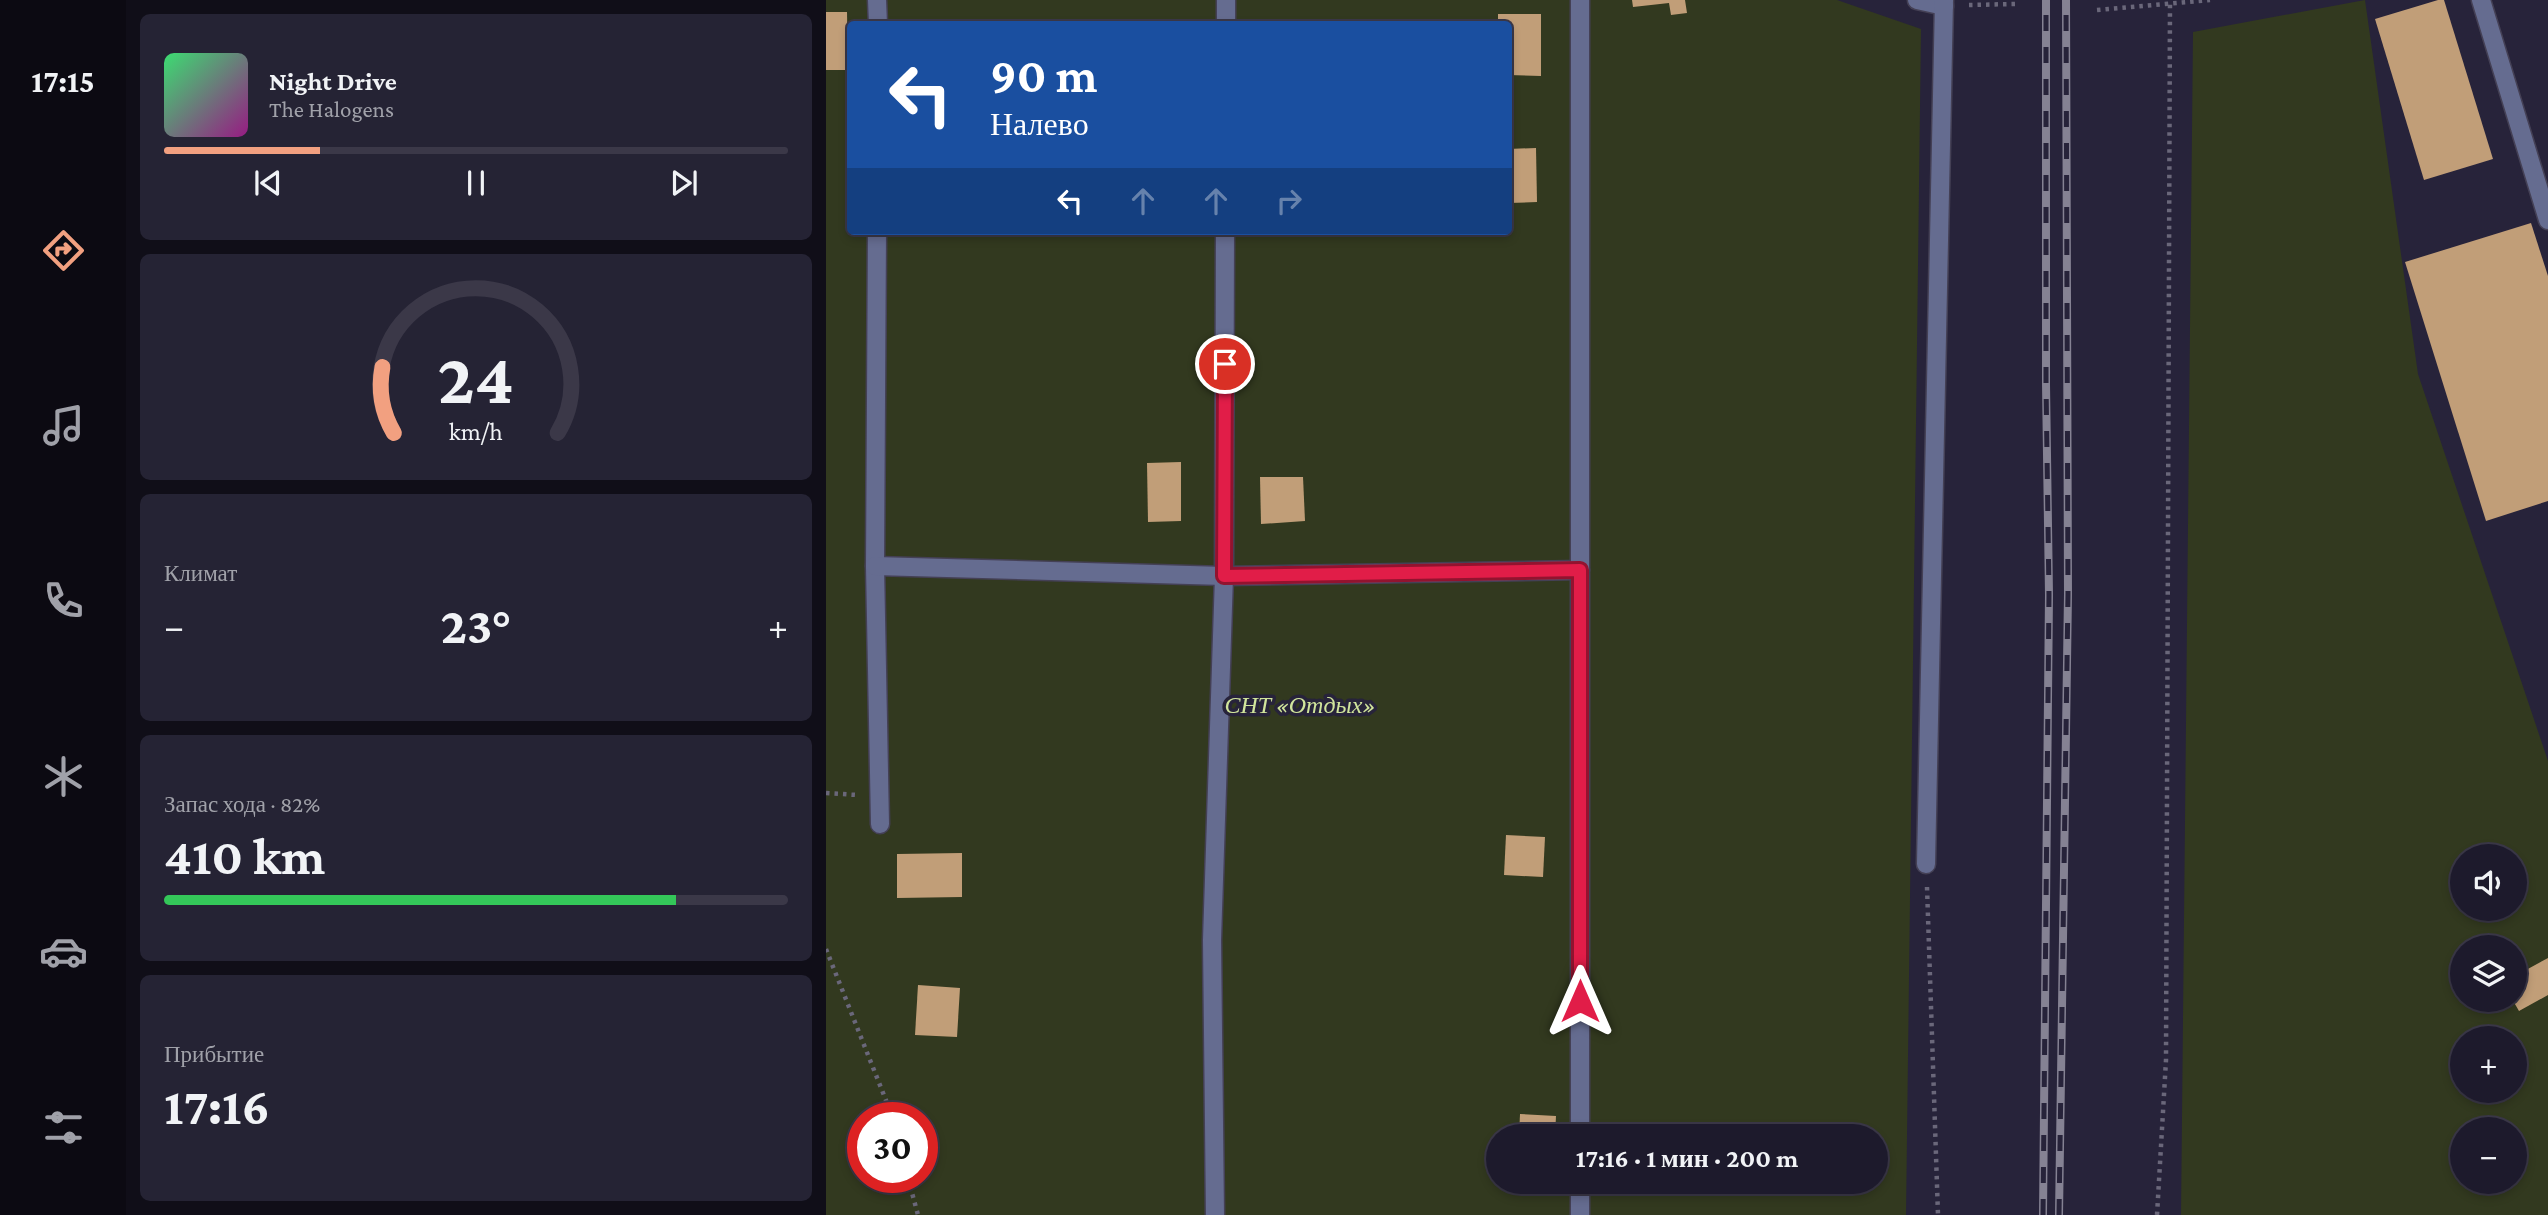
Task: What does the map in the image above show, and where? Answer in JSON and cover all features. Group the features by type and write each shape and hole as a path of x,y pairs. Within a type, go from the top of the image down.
{"street":[{"path":"877,0 878,21"},
{"path":"1226,0 1226,21"},
{"path":"1580,0 1580,1124"},
{"path":"1917,0 1944,3 1926,864"},
{"path":"2482,0 2548,220"},
{"path":"877,235 875,566 880,824"},
{"path":"1216,1215 1212,940 1224,576 1226,235"},
{"path":"875,566 1224,576 1580,570"},
{"path":"1580,1194 1580,1215"}],"path":[{"path":"2097,10 2210,0"},
{"path":"1944,3 2015,4"},
{"path":"2157,1215 2166,1046 2170,3"},
{"path":"1926,864 1938,1215"},
{"path":"826,949 886,1102"},
{"path":"912,1193 918,1215"}],"green space":[{"name":"СНТ «Отдых»","path":"826,0 1837,0 1921,29 1906,1215 826,1215"},
{"path":"2365,0 2418,374 2548,761 2548,1215 2181,1215 2193,32"}],"building":[{"path":"1632,0 1685,0 1687,13 1671,15 1669,3 1633,7"},
{"path":"2444,0 2493,159 2424,180 2375,19"},
{"path":"826,12 847,12 847,70 826,70"},
{"path":"1498,14 1541,14 1541,76 1512,75 1512,21 1498,21"},
{"path":"1536,148 1537,202 1512,203 1512,149"},
{"path":"2531,223 2548,276 2548,501 2486,521 2405,262"},
{"path":"1181,462 1181,521 1148,522 1147,463"},
{"path":"1260,477 1303,477 1305,521 1261,524"},
{"path":"1506,835 1545,837 1543,877 1504,875"},
{"path":"962,853 962,897 897,898 897,854"},
{"path":"2548,958 2548,995 2527,1007 2527,969"},
{"path":"918,985 960,988 957,1037 915,1035"},
{"path":"1520,1114 1556,1116 1556,1124 1520,1124"}],"railway":[{"path":"2043,1215 2049,595 2046,0"},
{"path":"2059,1215 2068,594 2066,0"}],"route":[{"path":"1225,364 1224,576 1580,570 1580,1001"}]}
